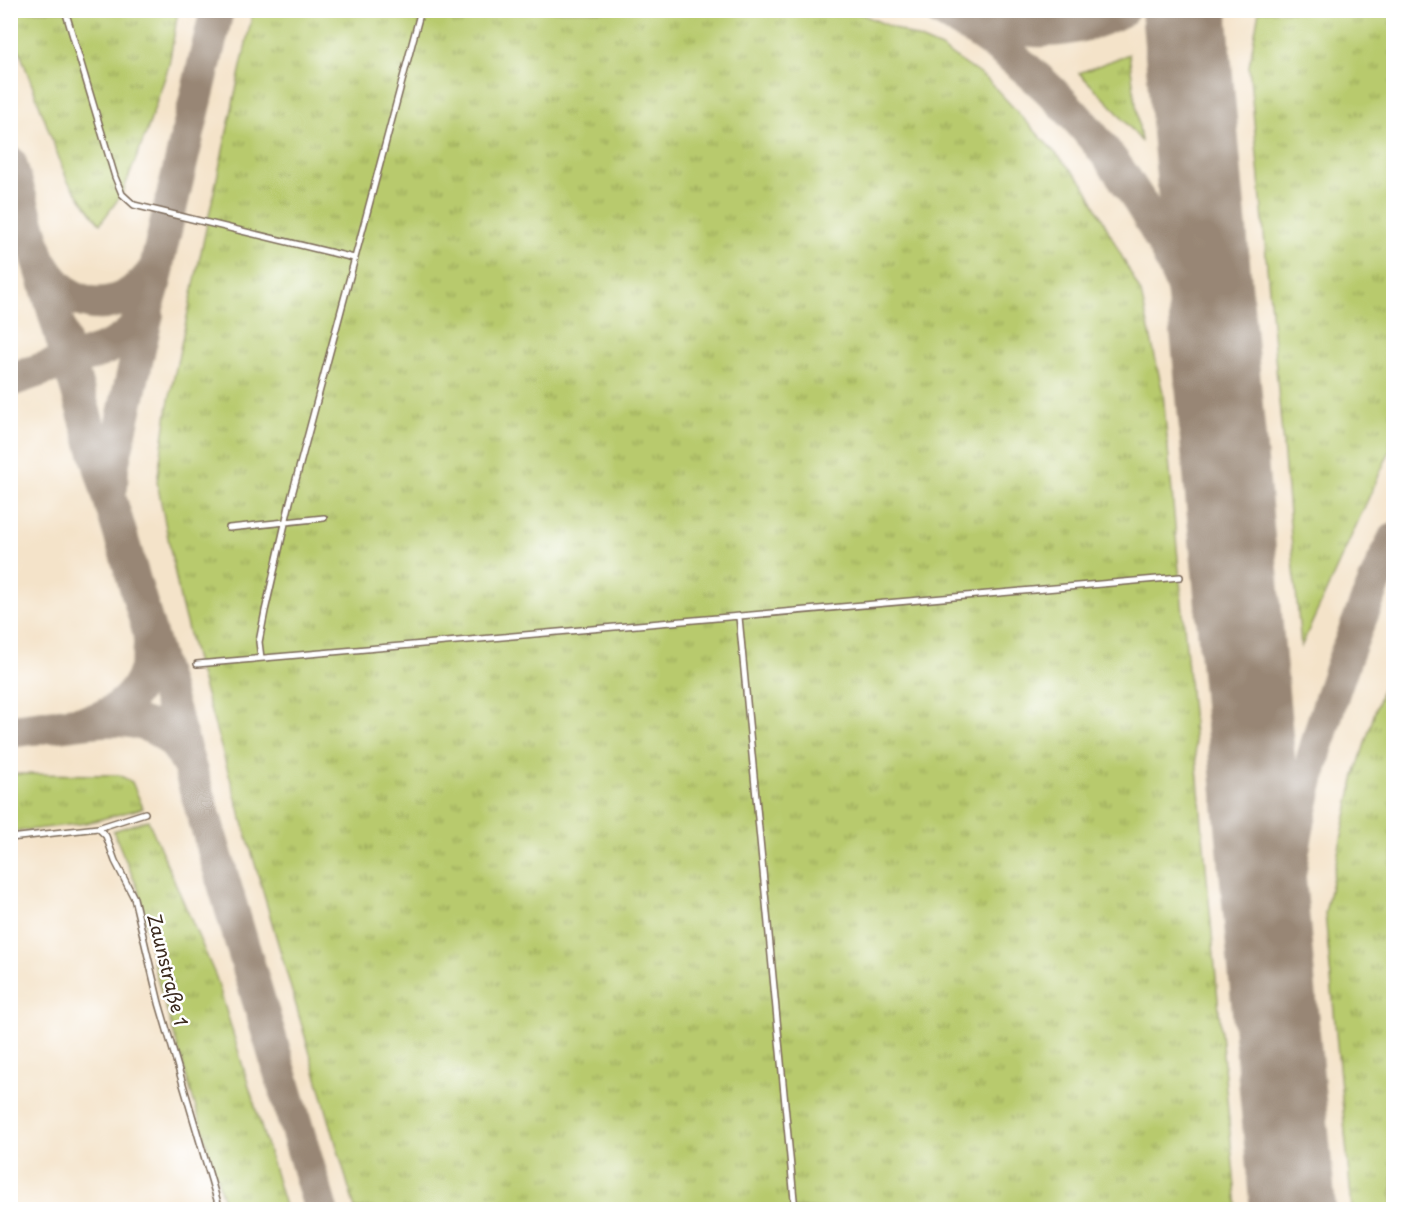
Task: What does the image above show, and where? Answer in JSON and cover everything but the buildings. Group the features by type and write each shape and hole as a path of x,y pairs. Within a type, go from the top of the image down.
{"lane":[{"path":"65,10 115,177 122,194 134,205 354,258"},
{"path":"261,658 259,642 286,522 421,10"},
{"path":"229,528 324,518"},
{"path":"197,664 1180,577"},
{"path":"739,617 795,1209"},
{"path":"10,838 98,828 145,813"},
{"name":"Zaunstraße 1","path":"98,828 106,836 134,898 159,1003 220,1209"}],"green space":[{"path":"11,11 178,11 169,65 147,131 122,194 100,224 67,180 11,28"},
{"path":"253,11 854,11 941,48 987,79 1084,184 1141,293 1163,393 1237,1209 355,1209 197,664 181,604 157,482 168,405"},
{"path":"1259,11 1393,11 1393,444 1301,647 1249,66"},
{"path":"1129,54 1141,141 1110,104 1079,73"},
{"path":"1393,654 1393,1209 1352,1209 1325,913 1355,775"},
{"path":"11,774 119,775 132,782 143,808 86,823 11,832"},
{"path":"148,820 216,977 286,1209 226,1209 155,971 139,891 113,831"}],"taxiway":[{"path":"43,266 55,282 69,294 84,301 99,303 114,301 129,295 156,268 217,10"},
{"path":"940,10 980,34 1017,62 1085,127 1114,164 1163,243 1182,285 1199,334 1221,416"},
{"path":"968,18 1007,28 1046,30 1084,24 1122,10"},
{"path":"1204,231 1202,127 1212,10"},
{"path":"10,163 321,1210"},
{"path":"10,380 92,354 121,341 139,322 146,309 157,272"},
{"path":"111,487 112,466 147,314"},
{"path":"1279,1056 1279,988 1283,921 1292,856 1305,791 1343,664 1394,540"},
{"path":"150,638 147,667 136,690 117,709 91,721 119,720 146,725 158,730 169,738 186,761"},
{"path":"10,731 91,721"}],"runway":[{"path":"1184,10 1293,1210"}]}
